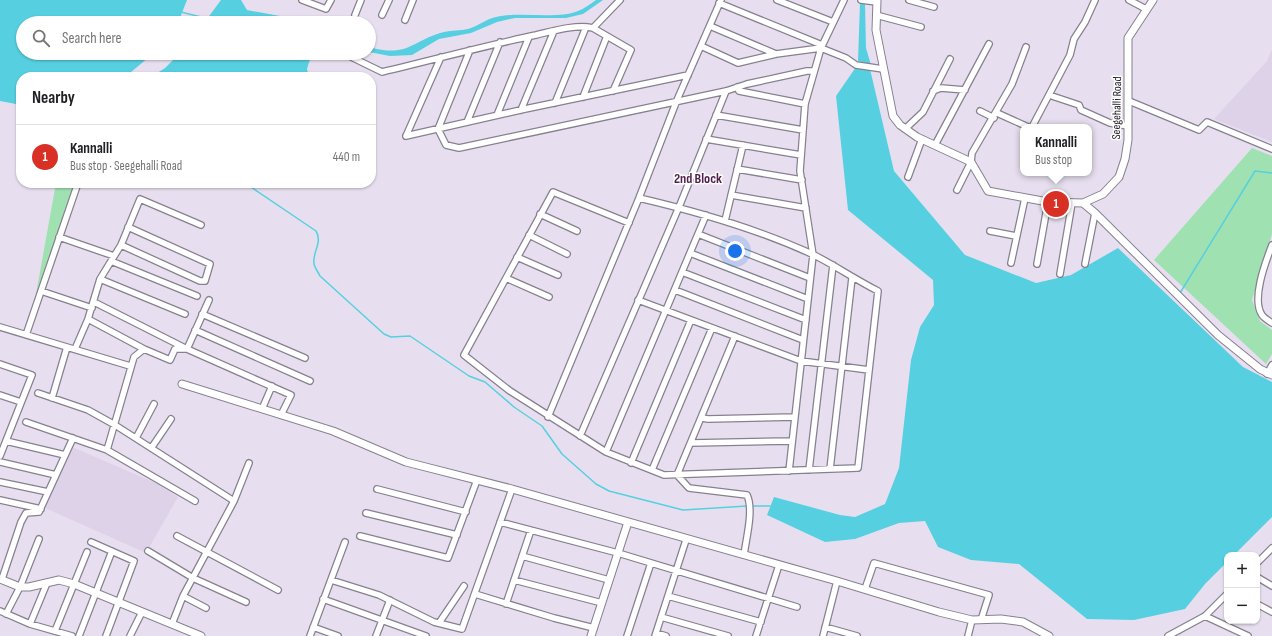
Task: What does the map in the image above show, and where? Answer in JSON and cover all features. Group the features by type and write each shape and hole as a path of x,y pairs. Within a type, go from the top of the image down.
{"street":[{"path":"303,0 326,9 331,0"},
{"path":"355,15 361,0"},
{"path":"382,16 389,0"},
{"path":"405,20 413,0"},
{"path":"593,28 620,0"},
{"path":"777,0 833,22"},
{"path":"788,471 813,255 802,180 801,155 805,104 813,71 821,47 844,0"},
{"path":"864,0 877,1 876,30 883,69 893,116 900,125 922,139 971,162 988,191 1048,202 1084,203 1218,335 1270,374 1272,365"},
{"path":"909,0 934,7"},
{"path":"1034,124 1070,56 1074,39 1085,22 1095,0"},
{"path":"1129,0 1146,10"},
{"name":"Seegehalli Road","path":"1084,203 1103,194 1119,177 1125,159 1128,126 1128,38 1152,0"},
{"path":"548,416 629,223 677,100 720,2 846,58 856,65 883,69"},
{"path":"876,15 921,28"},
{"path":"710,26 776,54"},
{"path":"555,103 586,27"},
{"path":"357,60 382,72 500,42 554,31 586,27 593,28 631,50 613,91"},
{"path":"521,110 554,31"},
{"path":"497,115 529,36"},
{"path":"583,97 608,36"},
{"path":"467,122 500,42"},
{"path":"935,145 989,44"},
{"path":"701,46 738,63 776,54 821,47"},
{"path":"956,190 971,162 972,153 1012,84 1026,47"},
{"path":"470,50 438,129 446,145 459,148 677,100 726,91 737,87 807,71 813,71"},
{"path":"441,57 406,136 497,115 688,75"},
{"path":"905,128 923,112 950,59"},
{"path":"737,87 739,91 805,104"},
{"path":"934,91 941,88 965,90"},
{"path":"580,436 679,207 726,91"},
{"path":"1048,95 1079,106 1081,110 1110,123 1128,126"},
{"path":"1129,101 1199,130 1207,122 1272,149"},
{"path":"980,111 1020,124"},
{"path":"716,115 803,130"},
{"path":"706,139 801,155"},
{"path":"908,177 922,139"},
{"path":"725,221 743,145"},
{"path":"737,169 802,180"},
{"path":"26,335 76,188"},
{"path":"629,223 553,192 464,355 510,391 606,452 664,475 858,468 878,291 852,278 833,265 813,255 725,221 679,207 639,198"},
{"path":"731,195 806,208"},
{"path":"1011,263 1025,198"},
{"path":"75,349 92,308 100,279 121,245 140,199 201,226"},
{"path":"1037,264 1048,202"},
{"path":"1060,274 1072,203"},
{"path":"1085,264 1095,213"},
{"path":"540,214 577,231"},
{"path":"606,452 706,215"},
{"path":"121,245 200,281 205,281 210,264 128,227"},
{"path":"990,231 1016,236"},
{"path":"698,234 810,278"},
{"path":"529,235 567,254"},
{"path":"59,237 197,296"},
{"path":"1272,245 1265,264 1258,297 1262,315 1272,323"},
{"path":"690,253 808,299"},
{"path":"517,257 558,275"},
{"path":"809,470 833,265"},
{"path":"682,272 806,320"},
{"path":"506,278 549,298"},
{"path":"830,469 852,278"},
{"path":"100,279 185,314"},
{"path":"675,290 803,340"},
{"path":"41,291 92,308"},
{"path":"187,349 209,300"},
{"path":"638,300 801,361 869,370"},
{"path":"94,302 187,349 291,394 281,415"},
{"path":"202,314 305,358"},
{"path":"88,319 144,349 170,360 175,349 187,349"},
{"path":"631,463 691,320"},
{"path":"0,327 130,366"},
{"path":"652,470 712,328"},
{"path":"195,330 310,381"},
{"path":"677,475 735,336"},
{"path":"52,398 67,347"},
{"path":"106,450 115,424 130,366 134,358 144,349"},
{"path":"0,364 32,374 0,456"},
{"path":"182,384 333,431 406,462 512,489 686,540 865,589 939,612 972,620 1023,622 1049,636"},
{"path":"262,409 272,386"},
{"path":"38,393 88,410 115,424 234,500"},
{"path":"0,395 21,402"},
{"path":"136,438 154,404"},
{"path":"702,418 795,417"},
{"path":"152,448 171,419"},
{"path":"26,422 106,450 195,501"},
{"path":"73,438 41,509 39,512 26,513 20,522 1,579 20,587 29,588 59,580 74,584 201,636"},
{"path":"6,441 65,455"},
{"path":"691,443 792,441"},
{"path":"0,462 56,475"},
{"path":"172,624 183,596 234,500 249,463"},
{"path":"677,475 689,488 747,495 750,506 744,556"},
{"path":"360,536 448,558 477,480"},
{"path":"0,482 48,492"},
{"path":"377,489 466,512"},
{"path":"331,580 379,595 439,623 462,628 512,489"},
{"path":"0,500 41,509"},
{"path":"366,513 457,535"},
{"path":"500,522 618,553 797,607"},
{"path":"591,636 628,522"},
{"path":"506,604 531,530"},
{"path":"177,536 205,553 278,590"},
{"path":"6,614 20,587 39,539"},
{"path":"666,636 656,634 686,540"},
{"path":"91,542 134,561 120,602 106,636"},
{"path":"310,636 345,542"},
{"path":"1260,560 1272,548"},
{"path":"79,636 112,551"},
{"path":"148,551 193,578 246,602"},
{"path":"55,631 87,552"},
{"path":"1266,554 1272,558"},
{"path":"522,556 609,580"},
{"path":"627,636 651,563"},
{"path":"865,589 874,563 989,595 981,620"},
{"path":"756,636 779,565"},
{"path":"1260,579 1272,586"},
{"path":"514,580 602,603"},
{"path":"823,636 837,581"},
{"path":"30,624 47,583"},
{"path":"439,623 464,586"},
{"path":"475,594 594,628"},
{"path":"183,596 206,608"},
{"path":"668,596 761,622"},
{"path":"1168,636 1205,616 1224,597"},
{"path":"323,599 426,636"},
{"path":"376,636 390,600"},
{"path":"1260,606 1272,612"},
{"path":"0,611 30,624 72,636"},
{"path":"130,636 142,612"},
{"path":"1205,616 1248,636"},
{"path":"661,617 728,636"},
{"path":"968,636 972,620"},
{"path":"313,627 338,636"},
{"path":"825,627 857,636"}],"shaded area":[{"path":"1272,49 1272,142 1214,119 1267,61"},
{"path":"72,447 158,484 178,497 146,553 45,508"}],"green space":[{"path":"1252,148 1272,156 1272,234 1252,300 1260,321 1272,330 1272,354 1266,364 1154,260"},
{"path":"55,188 75,188 36,294"}],"water":[{"path":"0,0 187,0 181,16 16,16 16,60 146,60 131,72 16,72 16,104 0,101"},
{"path":"221,0 241,0 247,10 280,16 209,16"},
{"path":"596,0 603,0 583,14 566,18 515,18 497,22 471,33 439,39 412,55 390,56 376,53 376,49 393,51 409,47 447,31 468,29 496,17 506,15 559,15 569,14 582,9"},
{"path":"860,3 865,3 866,48 871,65 858,61"},
{"path":"173,60 310,60 307,69 308,72 159,72"},
{"path":"856,67 870,69 894,171 965,255 1036,283 1071,275 1118,248 1243,367 1272,382 1272,517 1237,552 1224,552 1224,565 1205,584 1185,609 1134,620 1087,619 1019,564 971,560 938,547 925,521 899,523 855,539 825,542 767,515 774,497 840,515 855,517 885,504 899,468 911,360 920,327 934,305 933,280 848,210 836,96"}],"waterway":[{"path":"181,12 197,16"},
{"path":"1180,293 1255,171 1272,173"},
{"path":"252,188 316,231 318,235 318,244 314,255 314,264 320,276 384,334 391,337 410,336 469,376 485,382 514,407 542,426 562,454 596,484 609,491 683,510 747,506"},
{"path":"751,506 770,506"}],"place":[{"name":"Kannalli","path":"1056,204"}],"district":[{"name":"2nd Block","path":"698,178"}]}
